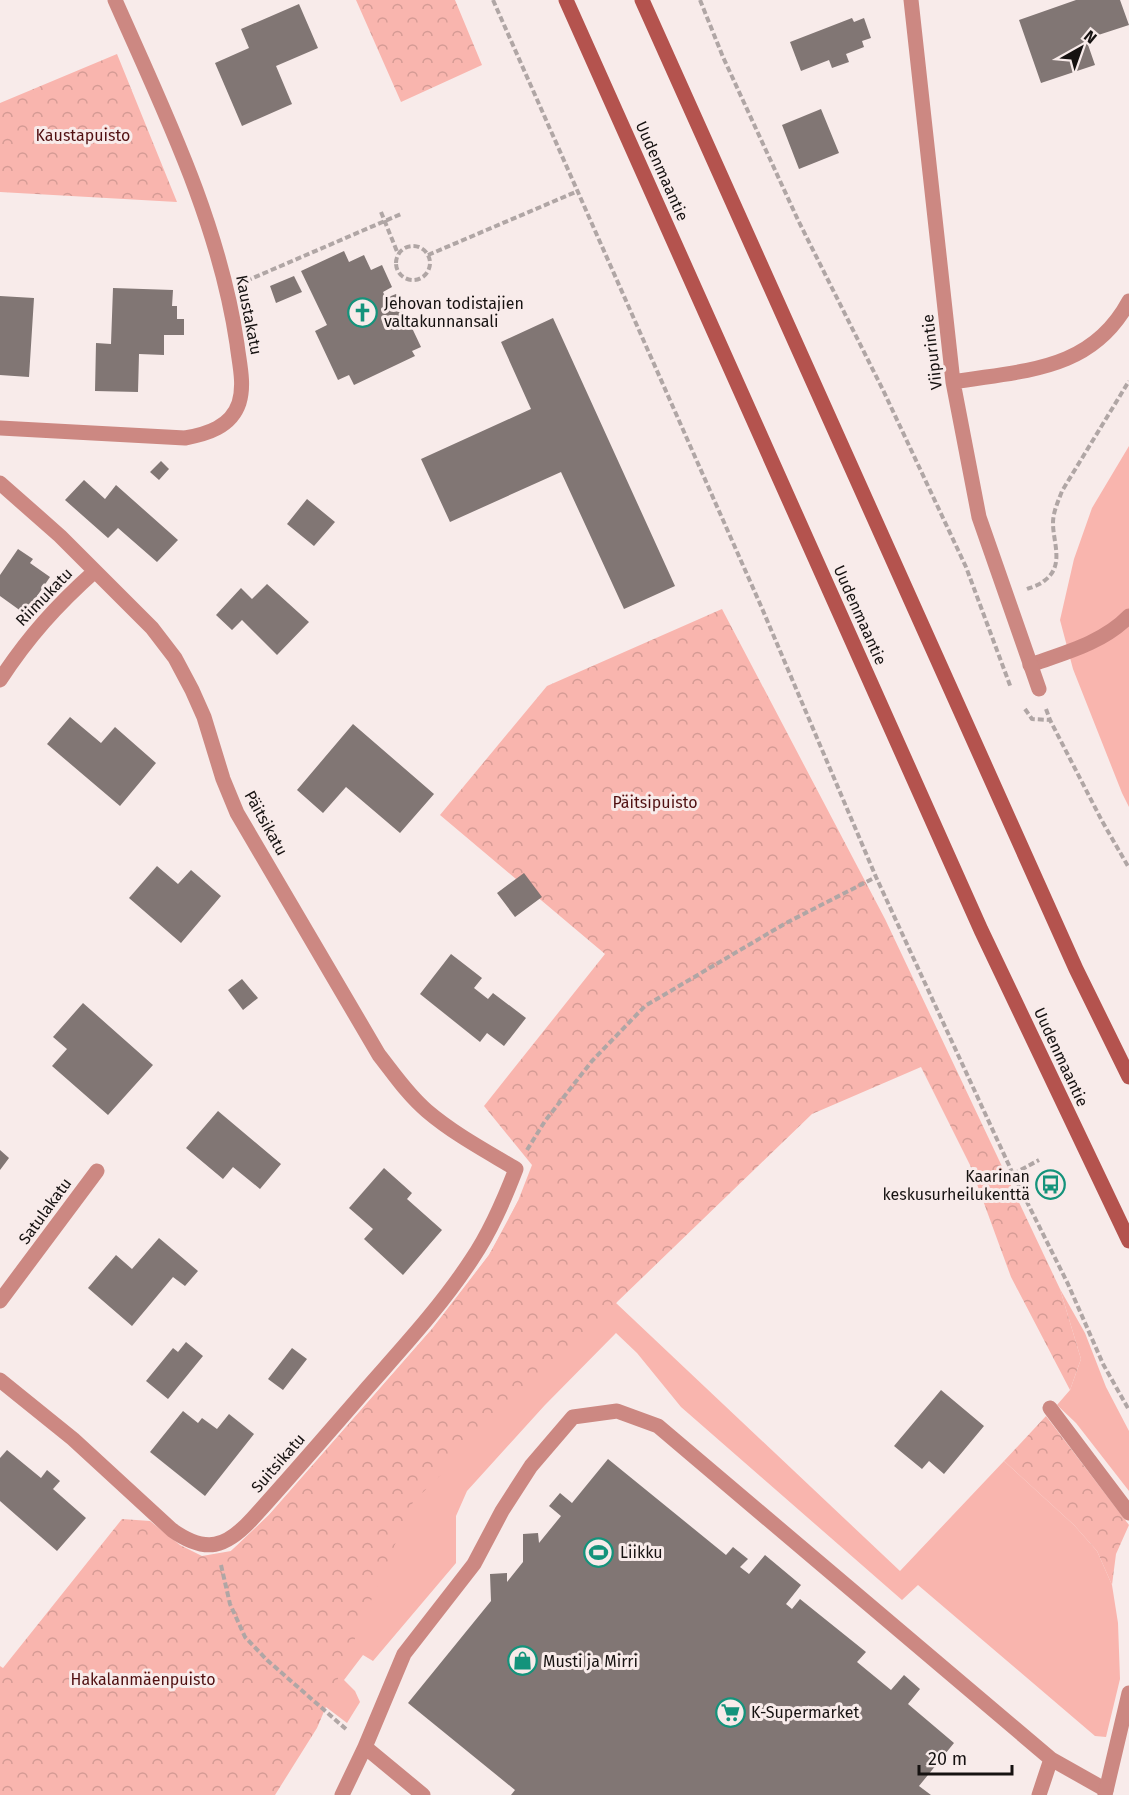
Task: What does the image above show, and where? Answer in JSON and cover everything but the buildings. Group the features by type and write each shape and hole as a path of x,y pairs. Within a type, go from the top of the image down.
{"main road":[{"name":"Uudenmaantie","path":"566,0 981,930 1129,1241"},
{"path":"642,0 1076,969 1129,1077"}],"street":[{"name":"Kaustakatu","path":"0,428 185,438 218,429 230,418 238,403 241,387 233,317 220,262 203,207 180,148 115,0"},
{"name":"Viipurintie","path":"911,0 953,382 979,517 1039,689"},
{"path":"953,382 1052,365 1073,358 1108,332 1129,301"},
{"name":"Päitsikatu","path":"0,483 60,536 152,628 175,658 204,717 223,779 237,813 379,1055 398,1081 427,1111 465,1138 516,1169"},
{"name":"Riimukatu","path":"0,680 33,633 65,597 95,571"},
{"path":"1030,665 1088,644 1113,630 1129,616"},
{"name":"Suitsikatu","path":"201,1545 231,1539 242,1531 416,1333 473,1259 502,1205 516,1169"},
{"name":"Satulakatu","path":"0,1301 97,1171"},
{"path":"0,1380 73,1439 172,1530 185,1540 201,1545"},
{"path":"1050,1408 1129,1513"},
{"path":"342,1795 404,1654 474,1564 502,1511 531,1466 573,1417 617,1411 658,1426 1051,1759 1106,1792 1129,1693"},
{"path":"365,1747 423,1795"},
{"path":"1039,1795 1051,1759"}],"path":[{"path":"493,0 761,606 876,877 1013,1174 1068,1284 1103,1364 1129,1410"},
{"path":"700,0 723,57 793,209 893,411 966,567 1013,692"},
{"path":"428,255 578,191"},
{"path":"381,212 398,254 396,263 398,271 404,278 413,280 421,279 428,272 430,264 428,255 422,249 414,246 405,248 398,254"},
{"path":"226,289 401,214"},
{"path":"981,606 1045,581 1053,571 1057,558 1053,524 1055,509 1062,491 1129,381"},
{"path":"1019,701 1032,719 1050,720 1129,868"},
{"path":"516,1169 545,1121 592,1060 645,1006 786,923 876,877"},
{"path":"1013,1174 1040,1160"},
{"path":"201,1545 222,1567 230,1604 245,1637 365,1747"}],"green space":[{"path":"356,0 455,0 482,65 401,102"},
{"name":"Kaustapuisto","path":"117,54 177,202 0,192 0,103"},
{"path":"1129,446 1129,807 1073,669 1060,620 1074,559 1092,508"},
{"name":"Päitsipuisto","path":"722,609 885,919 1060,1289 1081,1359 1070,1390 1011,1277 970,1165 921,1067 812,1114 413,1502 317,1728 275,1795 0,1795 0,1666 3,1668 122,1519 150,1521 180,1545 202,1556 231,1551 269,1515 432,1329 489,1255 518,1201 532,1165 484,1106 605,954 440,815 547,686"},
{"path":"816,962 616,1303 900,1571 1004,1461 1074,1525 1097,1551 1112,1585 1118,1623 1120,1679 1106,1737 1095,1736 918,1585 902,1600 681,1407 637,1353 616,1333 545,1405 467,1491 456,1516 456,1563 373,1661 363,1655 344,1680 355,1691 360,1702 347,1723 326,1707 231,1551 269,1515 432,1329 489,1255 518,1201"},
{"path":"1060,1289 1085,1333 1106,1387 1129,1431 1129,1491 1076,1423 1057,1405 1070,1390 1081,1359"},
{"path":"1046,1416 1129,1525 1116,1554 1112,1585 1097,1551 1074,1525 1004,1461"}],"place":[{"name":"Jehovan todistajien valtakunnansali","path":"363,312"},
{"name":"Kaarinan keskusurheilukenttä","path":"1051,1185"},
{"name":"Liikku","path":"599,1552"},
{"name":"Musti ja Mirri","path":"522,1661"},
{"name":"K-Supermarket","path":"730,1712"}],"park label":[{"name":"Hakalanmäenpuisto","path":"143,1679"}]}
